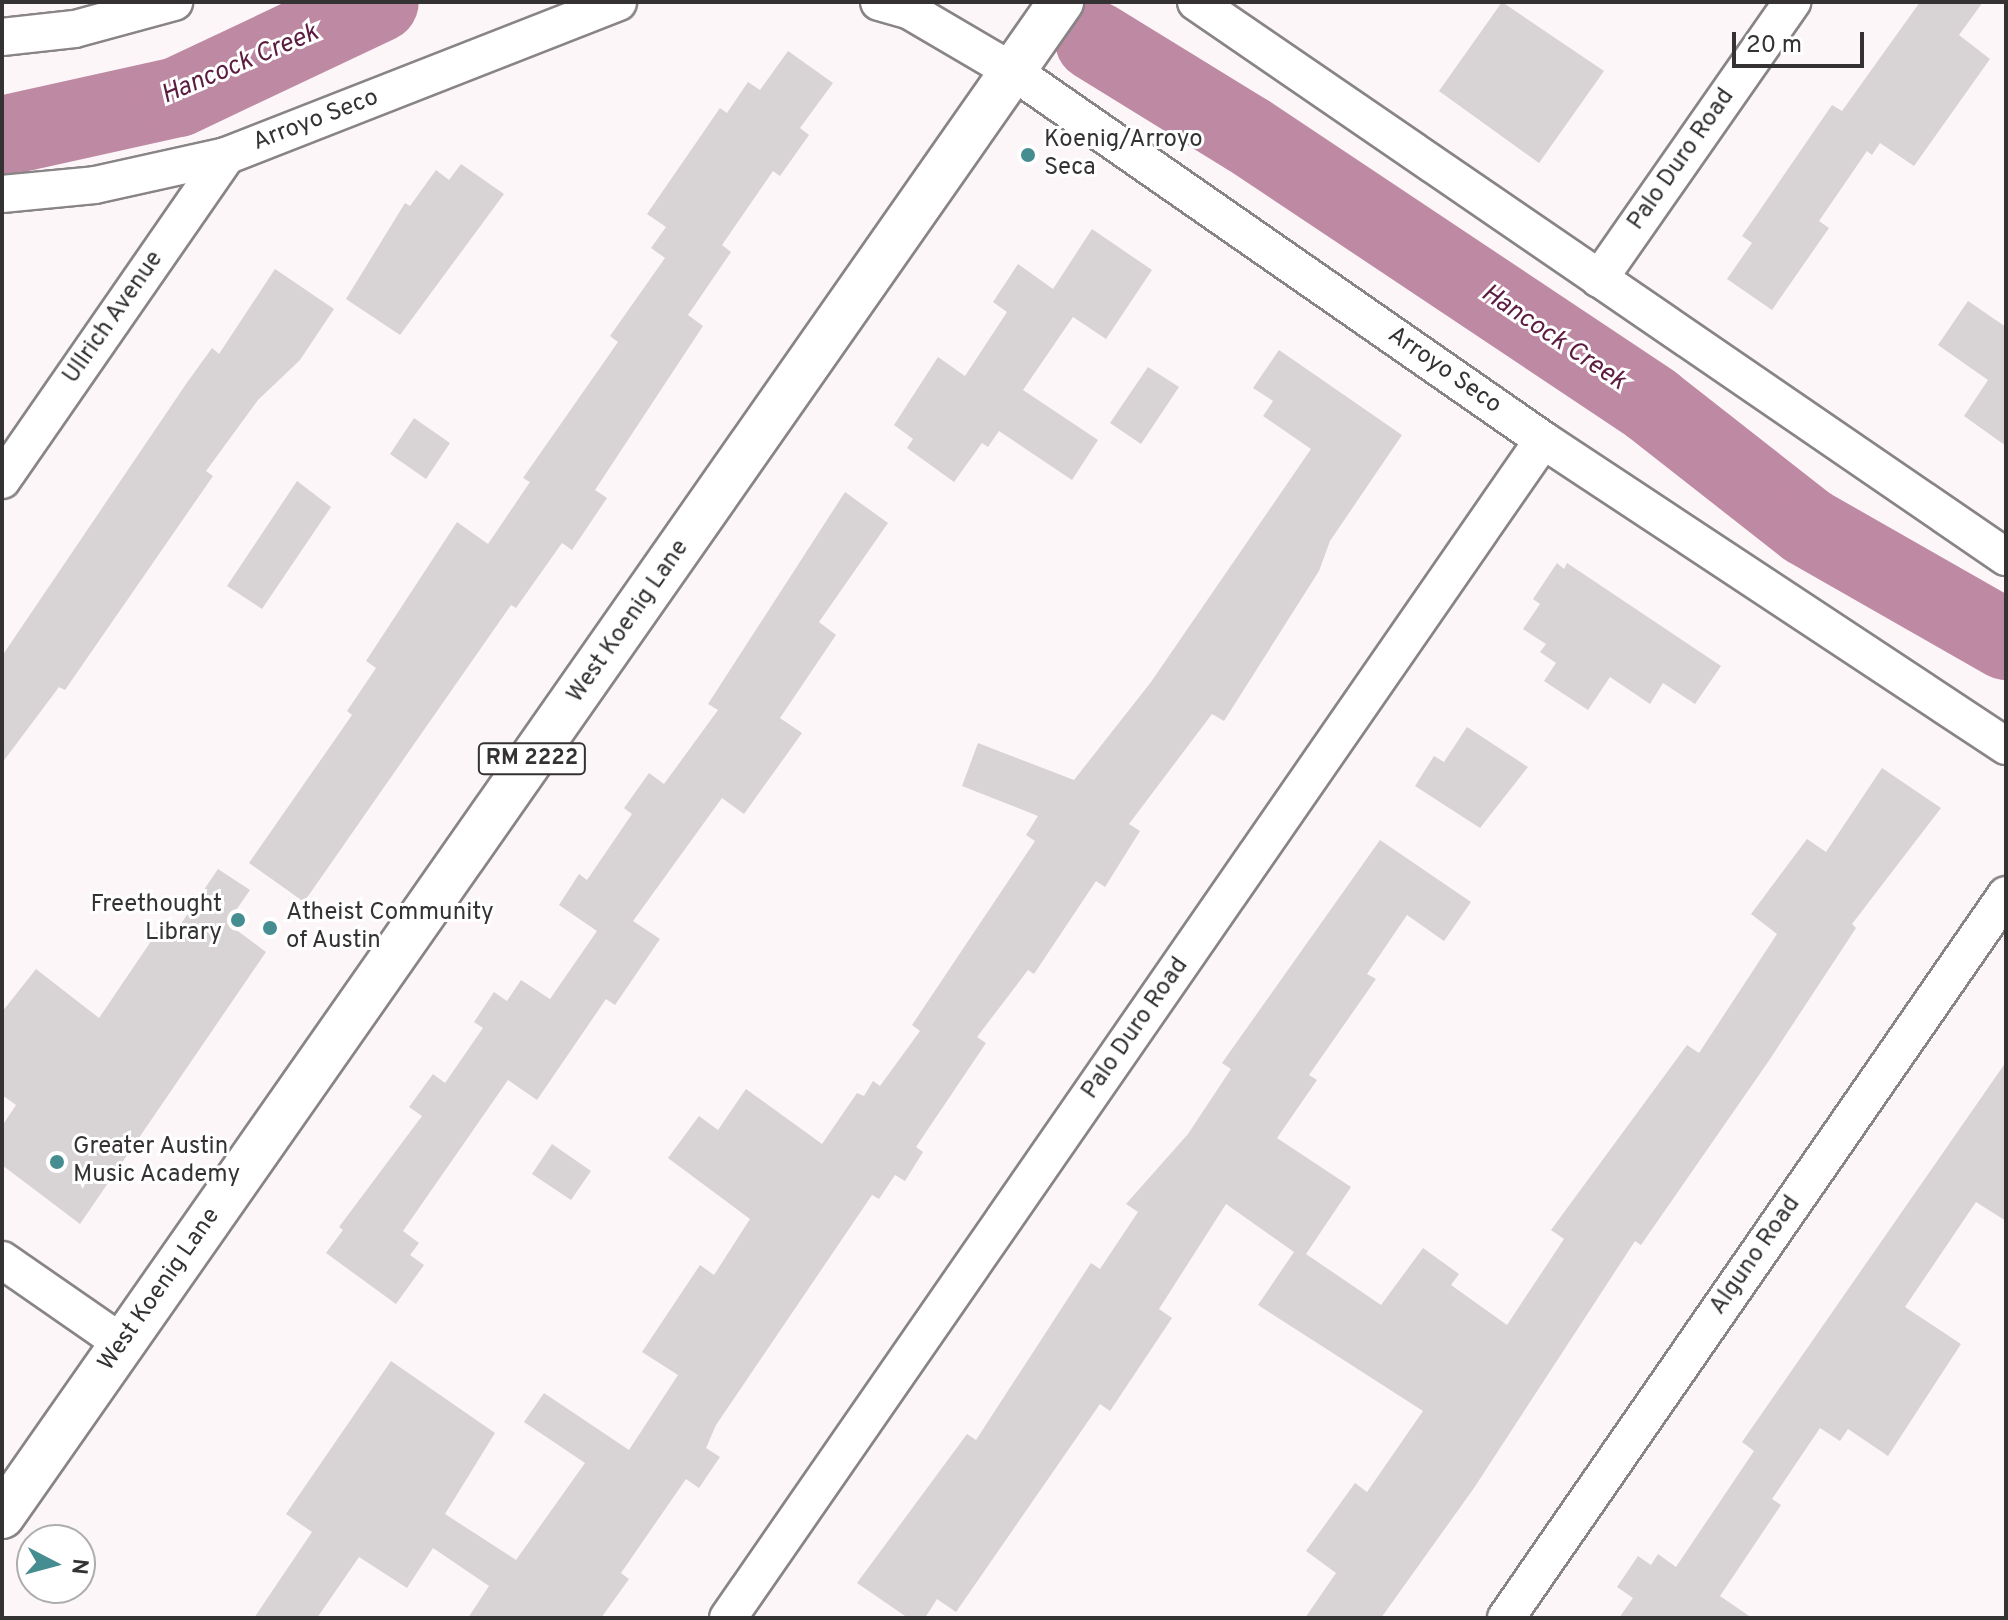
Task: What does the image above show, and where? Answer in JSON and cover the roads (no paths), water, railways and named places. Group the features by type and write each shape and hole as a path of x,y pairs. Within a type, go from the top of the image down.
{"main road":[{"name":"West Koenig Lane","path":"2,1516 1061,2"}],"street":[{"path":"2,37 75,29 174,2"},
{"name":"Arroyo Seco","path":"2,194 95,185 226,156 618,2"},
{"name":"Arroyo Seco","path":"879,2 910,11 1014,72 1543,440 2006,746"},
{"path":"1196,2 2006,557"},
{"name":"Palo Duro Road","path":"1599,279 1792,2"},
{"name":"Ullrich Avenue","path":"2,480 226,156"},
{"name":"Palo Duro Road","path":"728,1618 1543,440"},
{"name":"Alguno Road","path":"1506,1618 2006,895"},
{"path":"2,1260 122,1343"}],"waterway":[{"name":"Hancock Creek","path":"2,136 178,97 379,2"},
{"name":"Hancock Creek","path":"1095,41 1248,135 1651,404 1808,527 2006,640"}],"place":[{"name":"Koenig/Arroyo Seca","path":"1028,155"},
{"name":"Freethought Library","path":"238,920"},
{"name":"Atheist Community of Austin","path":"270,928"},
{"name":"Greater Austin Music Academy","path":"57,1162"}]}
